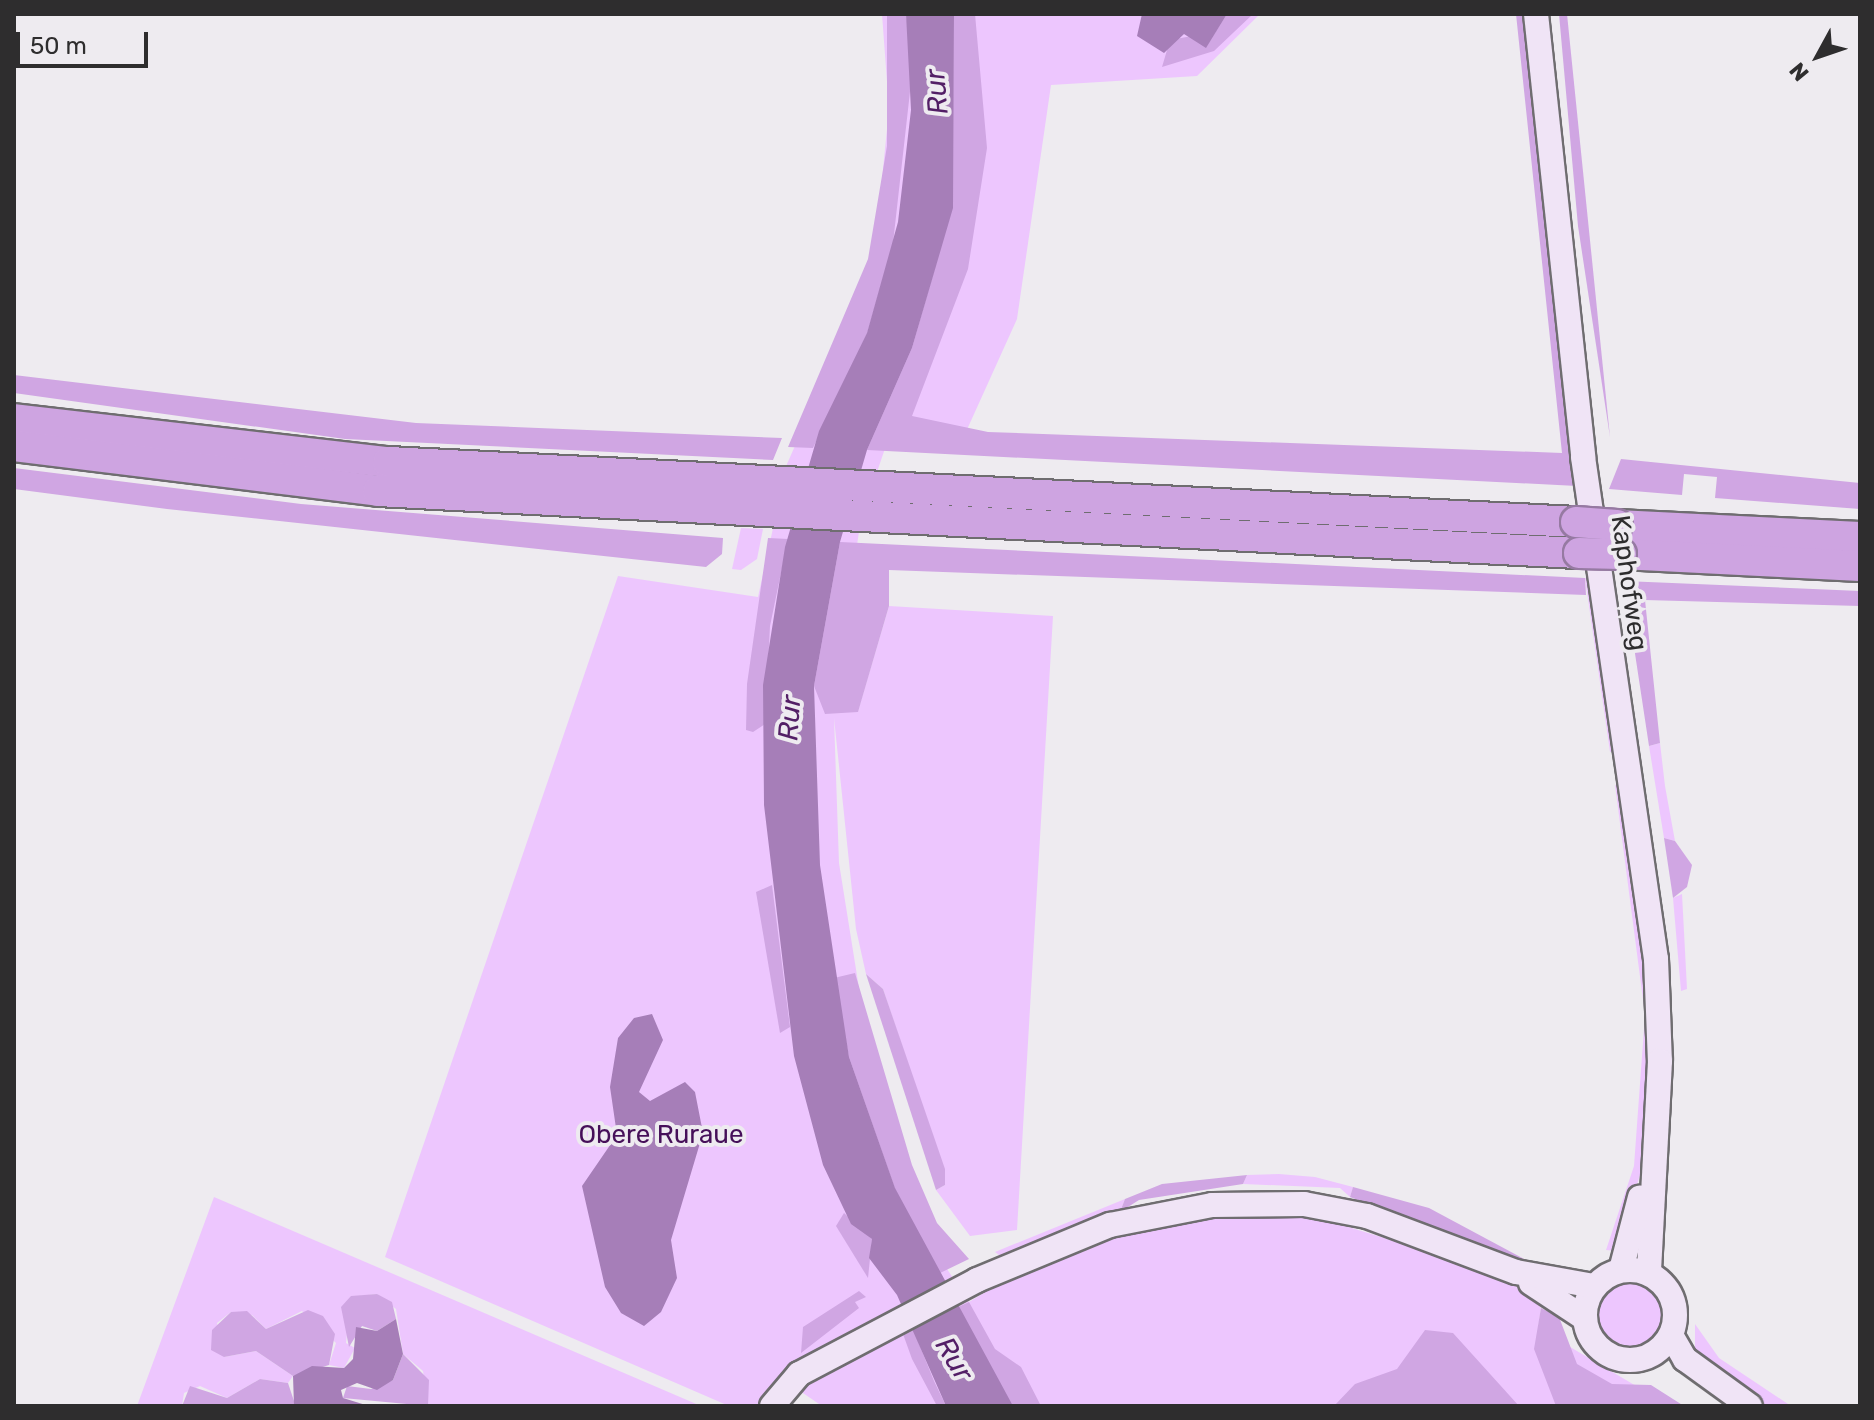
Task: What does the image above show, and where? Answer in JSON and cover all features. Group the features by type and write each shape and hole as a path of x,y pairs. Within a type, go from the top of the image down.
{"highway":[{"path":"14,419 253,450 689,496"},
{"path":"14,446 378,491 689,496 957,509 1579,553 1619,540 1860,537"},
{"path":"957,509 1576,522 1619,540 1860,566"}],"main road":[{"name":"Kaphofweg","path":"1536,14 1583,457 1656,959 1660,1061 1650,1160 1649,1274"},
{"name":"Kaphofweg","path":"1621,1270 1650,1160"},
{"path":"772,1406 799,1374 865,1334 977,1280 1110,1225 1257,1202 1367,1216 1516,1272 1594,1286 1621,1270 1649,1274 1673,1300 1671,1335 1685,1359 1750,1406"},
{"path":"1516,1272 1584,1318 1605,1354 1647,1358 1737,1406"},
{"path":"1584,1318 1594,1286"},
{"path":"1647,1358 1671,1335"}],"green space":[{"name":"Obere Ruraue","path":"882,14 1260,14 1197,76 1051,85 1017,319 965,434 894,422 861,519 839,660 843,709 858,711 889,606 1053,616 1017,1230 970,1236 936,1190 945,1185 940,1160 883,989 866,974 856,929 834,718 839,863 870,1057 947,1269 969,1302 1023,1269 1154,1222 1306,1214 1479,1267 1529,1293 1541,1308 1538,1328 1670,1406 822,1406 800,1391 769,1406 729,1406 385,1257 618,576 758,597 787,464 859,300 877,229 889,109"},
{"path":"741,528 763,529 757,559 741,570 732,569"},
{"path":"1585,578 1592,579 1620,748 1610,752"},
{"path":"1660,743 1675,841 1664,838 1649,746"},
{"path":"1615,785 1624,790 1644,913 1651,1079 1642,1168 1617,1251 1606,1250 1634,1166 1645,1015"},
{"path":"1682,894 1687,989 1681,991 1673,898"},
{"path":"1247,1175 1315,1177 1353,1187 1350,1197 1340,1188 1243,1184"},
{"path":"214,1197 701,1406 428,1406 423,1371 403,1354 396,1309 377,1294 351,1297 346,1343 355,1348 344,1368 329,1365 336,1343 302,1311 266,1329 252,1315 231,1312 217,1323 224,1357 256,1351 293,1376 288,1383 260,1379 227,1398 200,1386 184,1393 182,1406 137,1406"},
{"path":"1125,1199 1120,1212 1003,1258 995,1252"},
{"path":"1631,1283 1655,1293 1665,1317 1655,1341 1631,1351 1607,1341 1597,1317 1607,1293"},
{"path":"1695,1324 1719,1358 1791,1406 1761,1406 1695,1357"}],"shaded area":[{"path":"887,14 906,14 913,65 893,243 867,334 813,448 788,447 868,259 887,146"},
{"path":"954,14 975,14 987,148 968,269 912,416 988,432 1562,453 1516,14 1528,14 1577,486 867,450 912,348 952,208"},
{"path":"1227,14 1253,14 1214,51 1162,67 1170,40 1192,36 1206,47"},
{"path":"1559,14 1567,14 1610,437 1578,226"},
{"path":"14,375 416,423 782,438 773,460 345,439 14,393"},
{"path":"1621,459 1860,483 1860,509 1715,498 1717,477 1684,474 1682,495 1609,489"},
{"path":"14,468 301,504 723,538 722,554 706,567 167,509 14,489"},
{"path":"768,538 788,539 770,626 765,724 753,732 746,730 747,684"},
{"path":"840,542 1585,578 1586,595 889,570 889,606 858,712 825,714 814,686"},
{"path":"1624,581 1860,591 1860,606 1645,600 1660,743 1649,746"},
{"path":"1664,838 1675,841 1692,865 1687,887 1673,898"},
{"path":"772,885 790,1027 780,1033 756,892"},
{"path":"855,973 912,1165 937,1223 969,1259 938,1274 895,1189 849,1057 834,978"},
{"path":"866,974 883,989 945,1169 945,1185 936,1190"},
{"path":"1247,1175 1243,1184 1139,1200 1120,1212 1125,1199 1162,1184"},
{"path":"1353,1187 1429,1208 1556,1276 1350,1197"},
{"path":"844,1213 872,1239 868,1278 836,1226"},
{"path":"859,1291 866,1297 855,1302 859,1308 801,1353 803,1327"},
{"path":"377,1294 392,1302 396,1319 377,1331 362,1326 349,1347 341,1307 351,1296"},
{"path":"969,1302 995,1349 1021,1367 1041,1406 1013,1406 1006,1397 956,1308"},
{"path":"1541,1308 1559,1317 1577,1364 1612,1384 1651,1385 1684,1406 1556,1406 1534,1349"},
{"path":"308,1310 323,1316 335,1334 329,1365 293,1376 256,1351 224,1357 211,1350 212,1330 231,1312 247,1311 266,1329"},
{"path":"913,1329 946,1406 937,1406 912,1359 903,1334"},
{"path":"1425,1330 1453,1333 1519,1406 1334,1406 1355,1384 1397,1369"},
{"path":"403,1354 429,1380 428,1406 343,1398 347,1386 371,1389 393,1380"},
{"path":"260,1379 288,1383 295,1404 182,1406 190,1386 227,1398"}],"water":[{"name":"Rur","path":"906,14 954,14 953,208 912,348 867,450 840,542 814,686 820,865 849,1057 895,1188 1013,1406 946,1406 897,1295 869,1258 872,1239 851,1224 823,1165 794,1056 764,805 763,685 785,547 819,431 867,333 898,222 911,110"},
{"path":"1142,14 1227,14 1206,48 1184,34 1164,53 1137,36"},
{"path":"652,1014 663,1040 639,1092 650,1101 685,1082 695,1092 703,1133 671,1240 677,1278 661,1312 644,1326 621,1313 605,1287 582,1186 617,1135 610,1087 618,1038 634,1018"},
{"path":"396,1319 403,1354 393,1380 377,1390 357,1383 341,1390 343,1398 369,1406 294,1406 293,1376 312,1366 344,1368 353,1359 356,1327 377,1331"}]}
